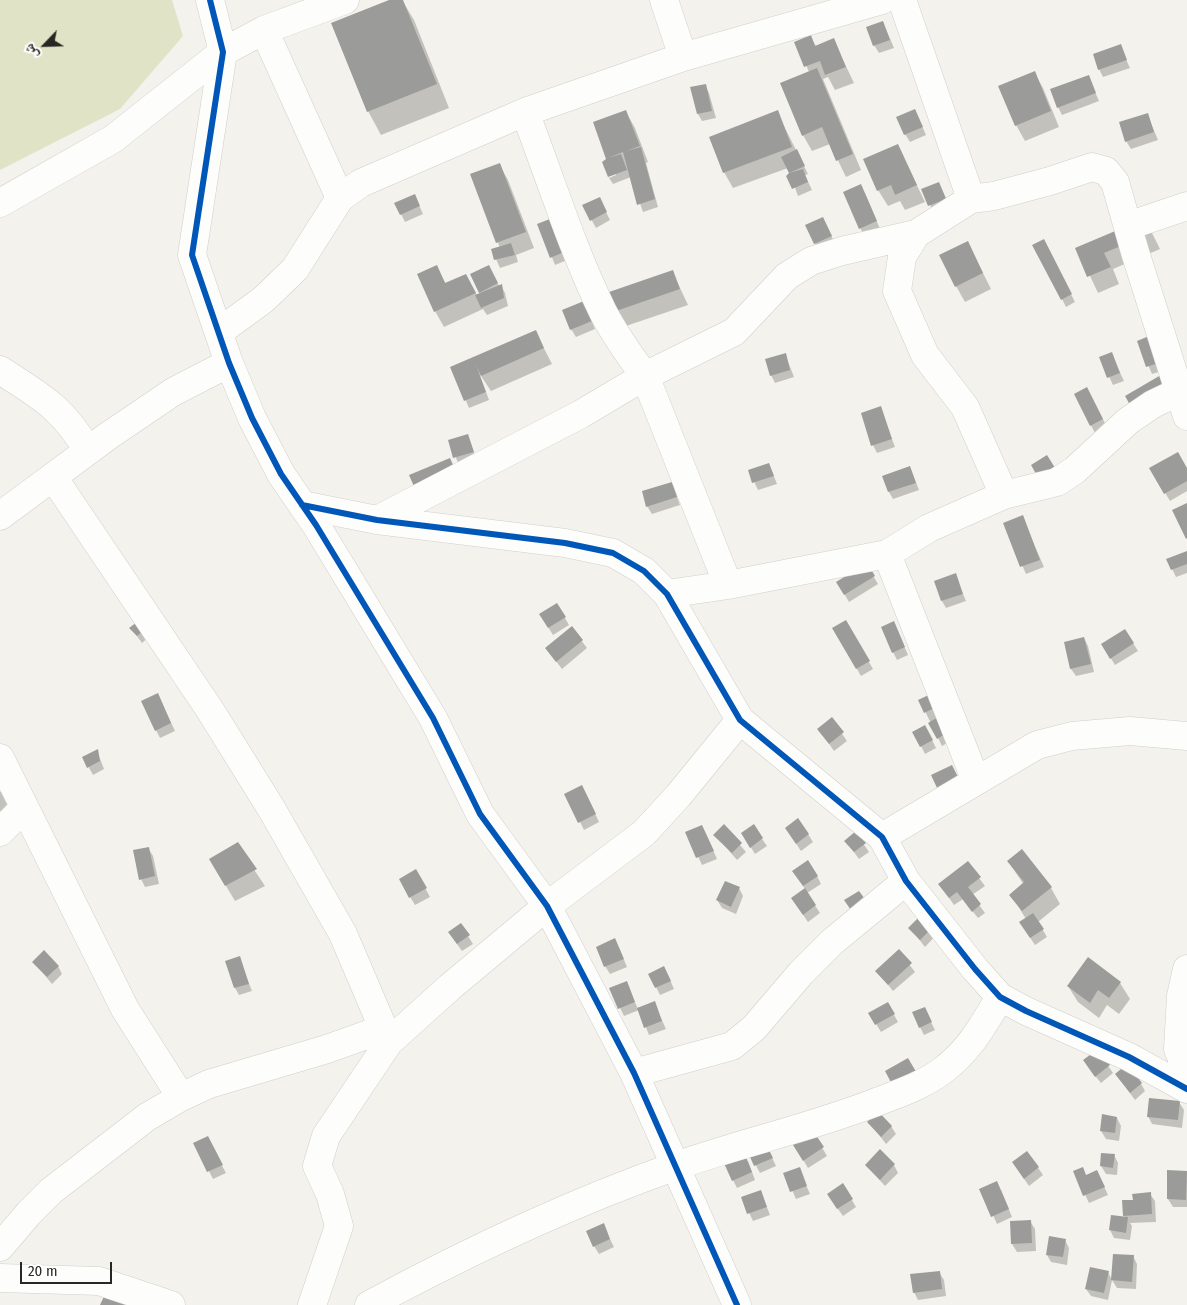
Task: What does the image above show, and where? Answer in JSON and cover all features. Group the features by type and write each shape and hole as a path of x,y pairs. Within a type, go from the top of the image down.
{"street":[{"path":"210,0 223,52 192,255 229,363 252,418 281,474 433,718 480,814 547,906 634,1073 737,1305"},
{"path":"0,203 113,139 223,52 264,30 345,0"},
{"path":"664,0 683,57"},
{"path":"219,332 264,300 295,269 340,198 361,183 525,112 683,57 882,0"},
{"path":"902,0 970,199"},
{"path":"264,30 340,198"},
{"path":"525,112 575,244 604,312 624,347 646,376 728,585"},
{"path":"377,520 581,414 646,376 734,332 787,276 811,262 842,251 916,234 970,199 994,196 1050,181 1092,167 1106,171 1115,182 1182,404 1153,404 1128,422 1075,470 1056,482 1004,495 929,528 887,554 728,585 667,594"},
{"path":"1128,226 1187,206"},
{"path":"916,234 902,257 897,291 925,355 965,407 1004,495"},
{"path":"0,516 88,451 173,392 229,363"},
{"path":"0,370 59,410 73,425 88,451"},
{"path":"54,476 210,710 271,808 343,934 386,1036"},
{"path":"302,505 377,520 565,543 613,554 644,571 667,594 740,720 882,837 906,881 1000,998 1129,1057 1187,1089"},
{"path":"887,554 976,781"},
{"path":"312,1305 339,1226 330,1194 317,1166 326,1136 386,1036 450,987 547,906 644,833 678,796 740,720"},
{"path":"882,837 1037,745 1072,736 1130,731 1187,736"},
{"path":"0,758 125,1010 181,1098"},
{"path":"0,832 24,808"},
{"path":"634,1073 732,1046 754,1028 801,973 832,942 906,881"},
{"path":"1187,969 1180,996 1178,1049 1187,1072"},
{"path":"369,1305 449,1262 576,1205 675,1166 827,1121 911,1089 941,1072 969,1048 1000,998"},
{"path":"0,1247 28,1213 51,1191 147,1117 181,1098 210,1084 328,1049 386,1036"},
{"path":"0,1278 99,1281 171,1305"}],"green space":[{"path":"0,0 172,0 183,36 120,109 0,170"}],"building":[{"path":"389,0 403,0 437,84 367,112 331,23"},
{"path":"883,21 890,40 873,46 866,27"},
{"path":"811,35 815,46 834,38 846,67 825,75 820,61 804,67 794,42"},
{"path":"1121,44 1127,60 1098,70 1093,54"},
{"path":"817,68 853,154 836,161 822,127 802,136 780,83"},
{"path":"1035,71 1051,111 1015,126 998,86"},
{"path":"1089,75 1096,93 1057,108 1050,89"},
{"path":"706,84 712,111 697,114 690,87"},
{"path":"915,109 923,127 904,135 896,117"},
{"path":"626,110 640,146 626,151 641,147 655,199 637,205 623,152 608,158 621,154 627,170 608,177 602,162 606,159 593,122"},
{"path":"778,110 792,147 723,173 709,137"},
{"path":"1148,113 1154,132 1125,142 1119,122"},
{"path":"898,144 917,185 895,195 891,185 877,191 863,159"},
{"path":"797,149 805,166 789,173 781,157"},
{"path":"500,163 526,232 496,243 470,174"},
{"path":"803,169 808,182 792,189 786,176 789,173"},
{"path":"939,182 946,199 928,206 921,189"},
{"path":"861,184 877,221 859,229 843,192"},
{"path":"415,194 420,206 400,215 394,203"},
{"path":"600,197 607,212 590,221 582,205"},
{"path":"555,217 569,250 550,258 537,224"},
{"path":"823,217 832,236 814,244 805,225"},
{"path":"1146,218 1152,233 1104,253 1111,267 1087,277 1075,248"},
{"path":"1044,239 1072,294 1061,300 1032,245"},
{"path":"968,241 983,273 955,287 939,255"},
{"path":"511,243 515,255 494,260 491,249"},
{"path":"437,265 445,283 466,274 476,293 434,312 417,274"},
{"path":"489,265 498,283 479,293 470,274"},
{"path":"673,270 680,289 616,311 609,292"},
{"path":"502,284 504,298 481,308 475,295"},
{"path":"584,301 592,321 570,330 562,310"},
{"path":"536,330 544,348 481,376 476,365 486,392 464,401 450,367"},
{"path":"1149,336 1159,363 1146,367 1137,341"},
{"path":"1112,352 1120,373 1107,378 1099,357"},
{"path":"786,353 790,370 770,376 765,359"},
{"path":"1166,372 1176,390 1135,414 1125,396"},
{"path":"1087,387 1103,419 1090,426 1074,394"},
{"path":"881,406 892,439 871,446 861,413"},
{"path":"468,434 474,452 453,458 448,440"},
{"path":"1178,452 1187,468 1187,481 1164,494 1149,468"},
{"path":"1047,455 1057,471 1040,481 1031,465"},
{"path":"450,458 457,474 416,491 409,475"},
{"path":"769,463 774,476 752,483 748,470"},
{"path":"910,466 916,483 888,492 882,476"},
{"path":"672,482 677,497 646,507 642,491"},
{"path":"1187,503 1187,538 1186,539 1172,510"},
{"path":"1023,515 1040,560 1020,567 1003,523"},
{"path":"1187,551 1187,564 1171,570 1166,559"},
{"path":"867,563 875,576 844,595 836,582"},
{"path":"956,573 963,594 941,601 934,581"},
{"path":"557,603 566,617 548,628 539,614"},
{"path":"141,619 148,627 137,636 129,628"},
{"path":"846,620 870,661 856,669 832,628"},
{"path":"894,621 905,647 892,653 881,627"},
{"path":"572,626 583,640 556,662 545,648"},
{"path":"1125,629 1134,643 1110,659 1101,644"},
{"path":"1084,637 1091,664 1070,669 1064,642"},
{"path":"935,692 941,705 924,713 918,700"},
{"path":"158,693 171,723 155,731 141,701"},
{"path":"940,716 949,732 937,739 928,723"},
{"path":"832,717 844,732 829,744 817,729"},
{"path":"925,725 933,740 920,747 912,732"},
{"path":"98,749 100,761 87,768 82,757"},
{"path":"952,765 960,781 938,790 931,775"},
{"path":"582,785 596,814 578,823 564,794"},
{"path":"798,818 809,834 796,844 785,828"},
{"path":"724,824 742,843 732,853 713,835"},
{"path":"754,824 763,838 750,848 741,833"},
{"path":"702,825 714,851 696,858 685,832"},
{"path":"856,831 866,843 854,852 844,841"},
{"path":"238,842 257,869 225,886 209,859"},
{"path":"149,847 155,876 139,880 133,850"},
{"path":"1022,849 1052,887 1022,911 1009,895 1024,882 1007,861"},
{"path":"808,860 818,876 803,886 792,871"},
{"path":"968,861 981,877 968,887 981,904 972,912 957,892 949,898 938,884"},
{"path":"416,869 427,888 409,898 399,879"},
{"path":"725,881 740,887 731,907 716,900"},
{"path":"805,888 816,905 803,915 791,898"},
{"path":"859,891 870,906 855,916 844,900"},
{"path":"923,913 935,925 920,940 908,928"},
{"path":"1033,913 1044,929 1030,938 1019,922"},
{"path":"461,923 470,935 457,944 448,932"},
{"path":"615,938 624,959 604,967 596,947"},
{"path":"899,949 912,963 888,985 875,971"},
{"path":"44,950 59,966 47,977 32,962"},
{"path":"240,956 249,984 234,988 225,961"},
{"path":"1088,957 1121,982 1109,998 1098,990 1090,1003 1067,986"},
{"path":"664,966 671,981 655,988 648,974"},
{"path":"627,981 635,1002 618,1009 609,988"},
{"path":"655,1001 662,1021 644,1028 637,1008"},
{"path":"888,1002 895,1014 875,1025 868,1013"},
{"path":"925,1007 932,1022 919,1028 912,1012"},
{"path":"1098,1049 1110,1065 1095,1077 1083,1060"},
{"path":"908,1058 918,1075 894,1088 885,1071"},
{"path":"1127,1064 1142,1083 1130,1093 1115,1074"},
{"path":"1149,1098 1180,1101 1178,1120 1147,1117"},
{"path":"878,1111 892,1126 881,1137 867,1122"},
{"path":"1102,1114 1117,1117 1115,1133 1100,1131"},
{"path":"814,1132 824,1147 803,1161 793,1145"},
{"path":"208,1136 223,1165 207,1172 193,1143"},
{"path":"765,1142 773,1158 754,1166 747,1150"},
{"path":"880,1149 895,1164 880,1180 865,1165"},
{"path":"1027,1151 1039,1167 1024,1179 1012,1162"},
{"path":"744,1152 752,1172 732,1181 723,1161"},
{"path":"1101,1153 1115,1154 1113,1168 1100,1166"},
{"path":"800,1167 807,1186 790,1192 783,1173"},
{"path":"1083,1167 1086,1175 1097,1170 1105,1187 1083,1196 1073,1171"},
{"path":"1167,1170 1187,1171 1186,1200 1167,1199"},
{"path":"997,1181 1009,1209 991,1217 979,1189"},
{"path":"843,1183 853,1199 837,1209 827,1194"},
{"path":"761,1190 767,1207 747,1214 741,1197"},
{"path":"1151,1192 1152,1214 1123,1216 1122,1200 1133,1200 1132,1194"},
{"path":"1111,1215 1128,1217 1126,1233 1109,1230"},
{"path":"1031,1220 1032,1243 1011,1244 1010,1221"},
{"path":"604,1223 610,1239 593,1247 586,1231"},
{"path":"1049,1236 1066,1239 1063,1257 1046,1255"},
{"path":"1113,1254 1134,1255 1132,1282 1111,1280"},
{"path":"1090,1267 1109,1271 1104,1293 1085,1289"},
{"path":"940,1271 942,1289 913,1293 910,1274"},
{"path":"106,1292 133,1305 100,1305"}],"cycle path":[{"path":"210,0 223,52 192,255 229,363 252,418 281,474 316,525 433,718 480,814 547,906 634,1073 737,1305"},
{"path":"302,505 377,520 565,543 613,553 644,571 667,594 740,720 882,837 906,881 975,969 1000,997 1026,1011 1129,1057 1187,1089"}]}
